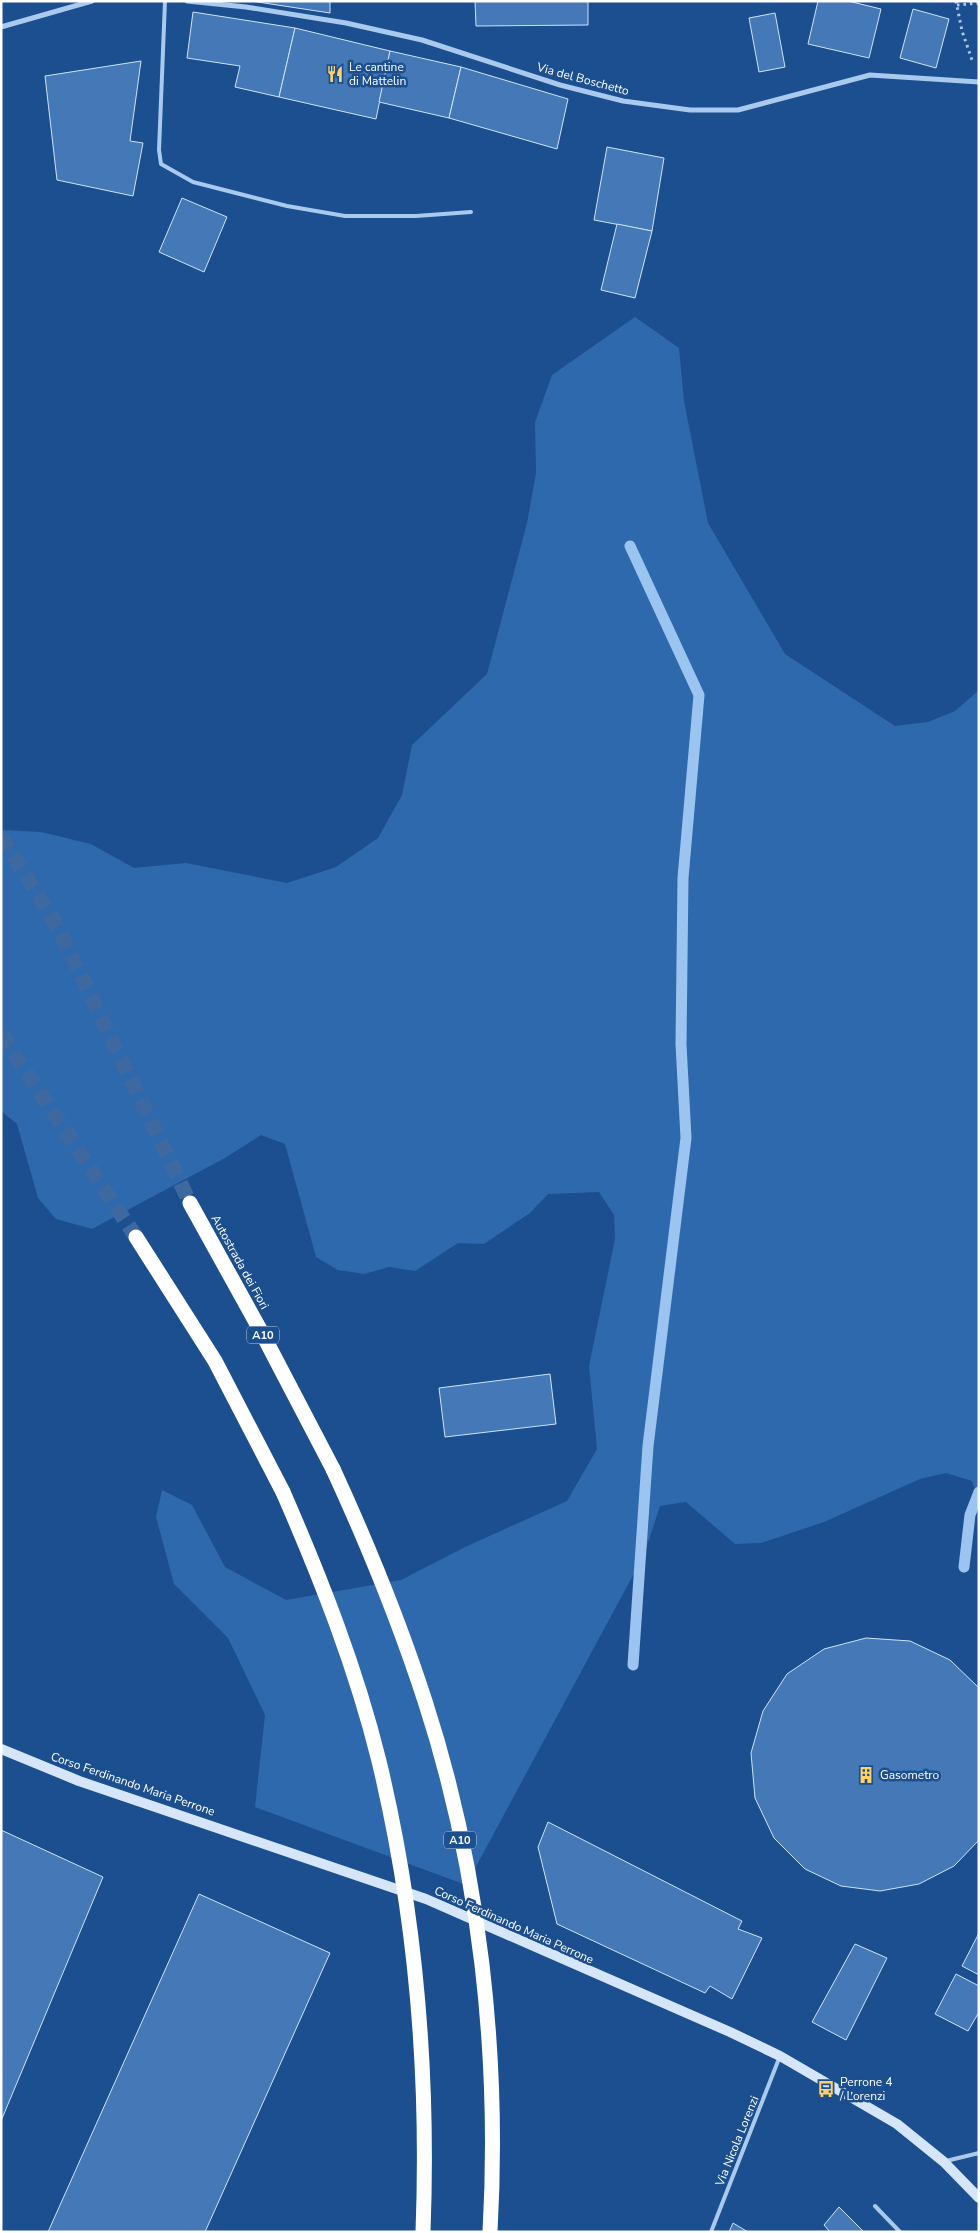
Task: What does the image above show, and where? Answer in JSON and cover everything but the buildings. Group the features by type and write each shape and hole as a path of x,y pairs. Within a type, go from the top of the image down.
{"highway":[{"name":"Autostrada dei Fiori","path":"190,1202 264,1335 333,1469 368,1547 399,1624 426,1702 448,1782 465,1863 478,1944 487,2026 492,2109 490,2232"},
{"path":"136,1237 215,1361 282,1492 334,1613 354,1676 378,1761 397,1847 420,2023 424,2095 423,2232"}],"main road":[{"name":"Corso Ferdinando Maria Perrone","path":"1,1749 79,1781 426,1900 780,2056 896,2124 944,2162 979,2198"}],"street":[{"path":"1,27 92,1"},
{"name":"Via del Boschetto","path":"187,1 246,7 346,23 422,40 560,85 623,101 690,110 738,110 870,75 979,82"}],"lane":[{"path":"165,1 159,150 161,164 193,182 287,206 345,216 416,216 471,212"},
{"name":"Via Nicola Lorenzi","path":"711,2232 780,2056"},
{"path":"944,2162 979,2153"},
{"path":"875,2206 900,2232"}],"path":[{"path":"973,63 962,31 957,3 979,3"}],"shaded area":[{"path":"635,317 679,348 684,401 708,523 785,654 895,726 928,722 955,711 979,690 979,1500 972,1481 946,1473 920,1479 824,1522 761,1543 735,1544 686,1502 660,1506 644,1555 466,1885 255,1807 265,1715 228,1638 174,1584 156,1517 162,1490 192,1505 225,1567 286,1600 401,1580 465,1547 567,1501 597,1449 589,1366 615,1239 614,1215 599,1192 548,1194 530,1213 484,1244 458,1243 415,1271 389,1267 364,1274 338,1270 316,1257 285,1144 261,1135 225,1158 92,1229 56,1219 38,1198 17,1124 1,1111 1,830 41,832 91,844 134,868 186,863 287,883 336,867 378,838 402,795 412,745 487,674 527,523 536,473 535,422 552,375"}],"waterway":[{"path":"630,546 699,695 683,878 681,1044 686,1138 648,1446 633,1665"},
{"path":"964,1567 970,1515 979,1492"}],"tunnel":[{"path":"1,836 58,928 190,1203"},
{"path":"1,1034 136,1237"}],"place":[{"name":"Le cantine di Mattelin","path":"335,74"},
{"name":"Gasometro","path":"866,1775"},
{"name":"Perrone 4 / Lorenzi","path":"826,2089"}]}
